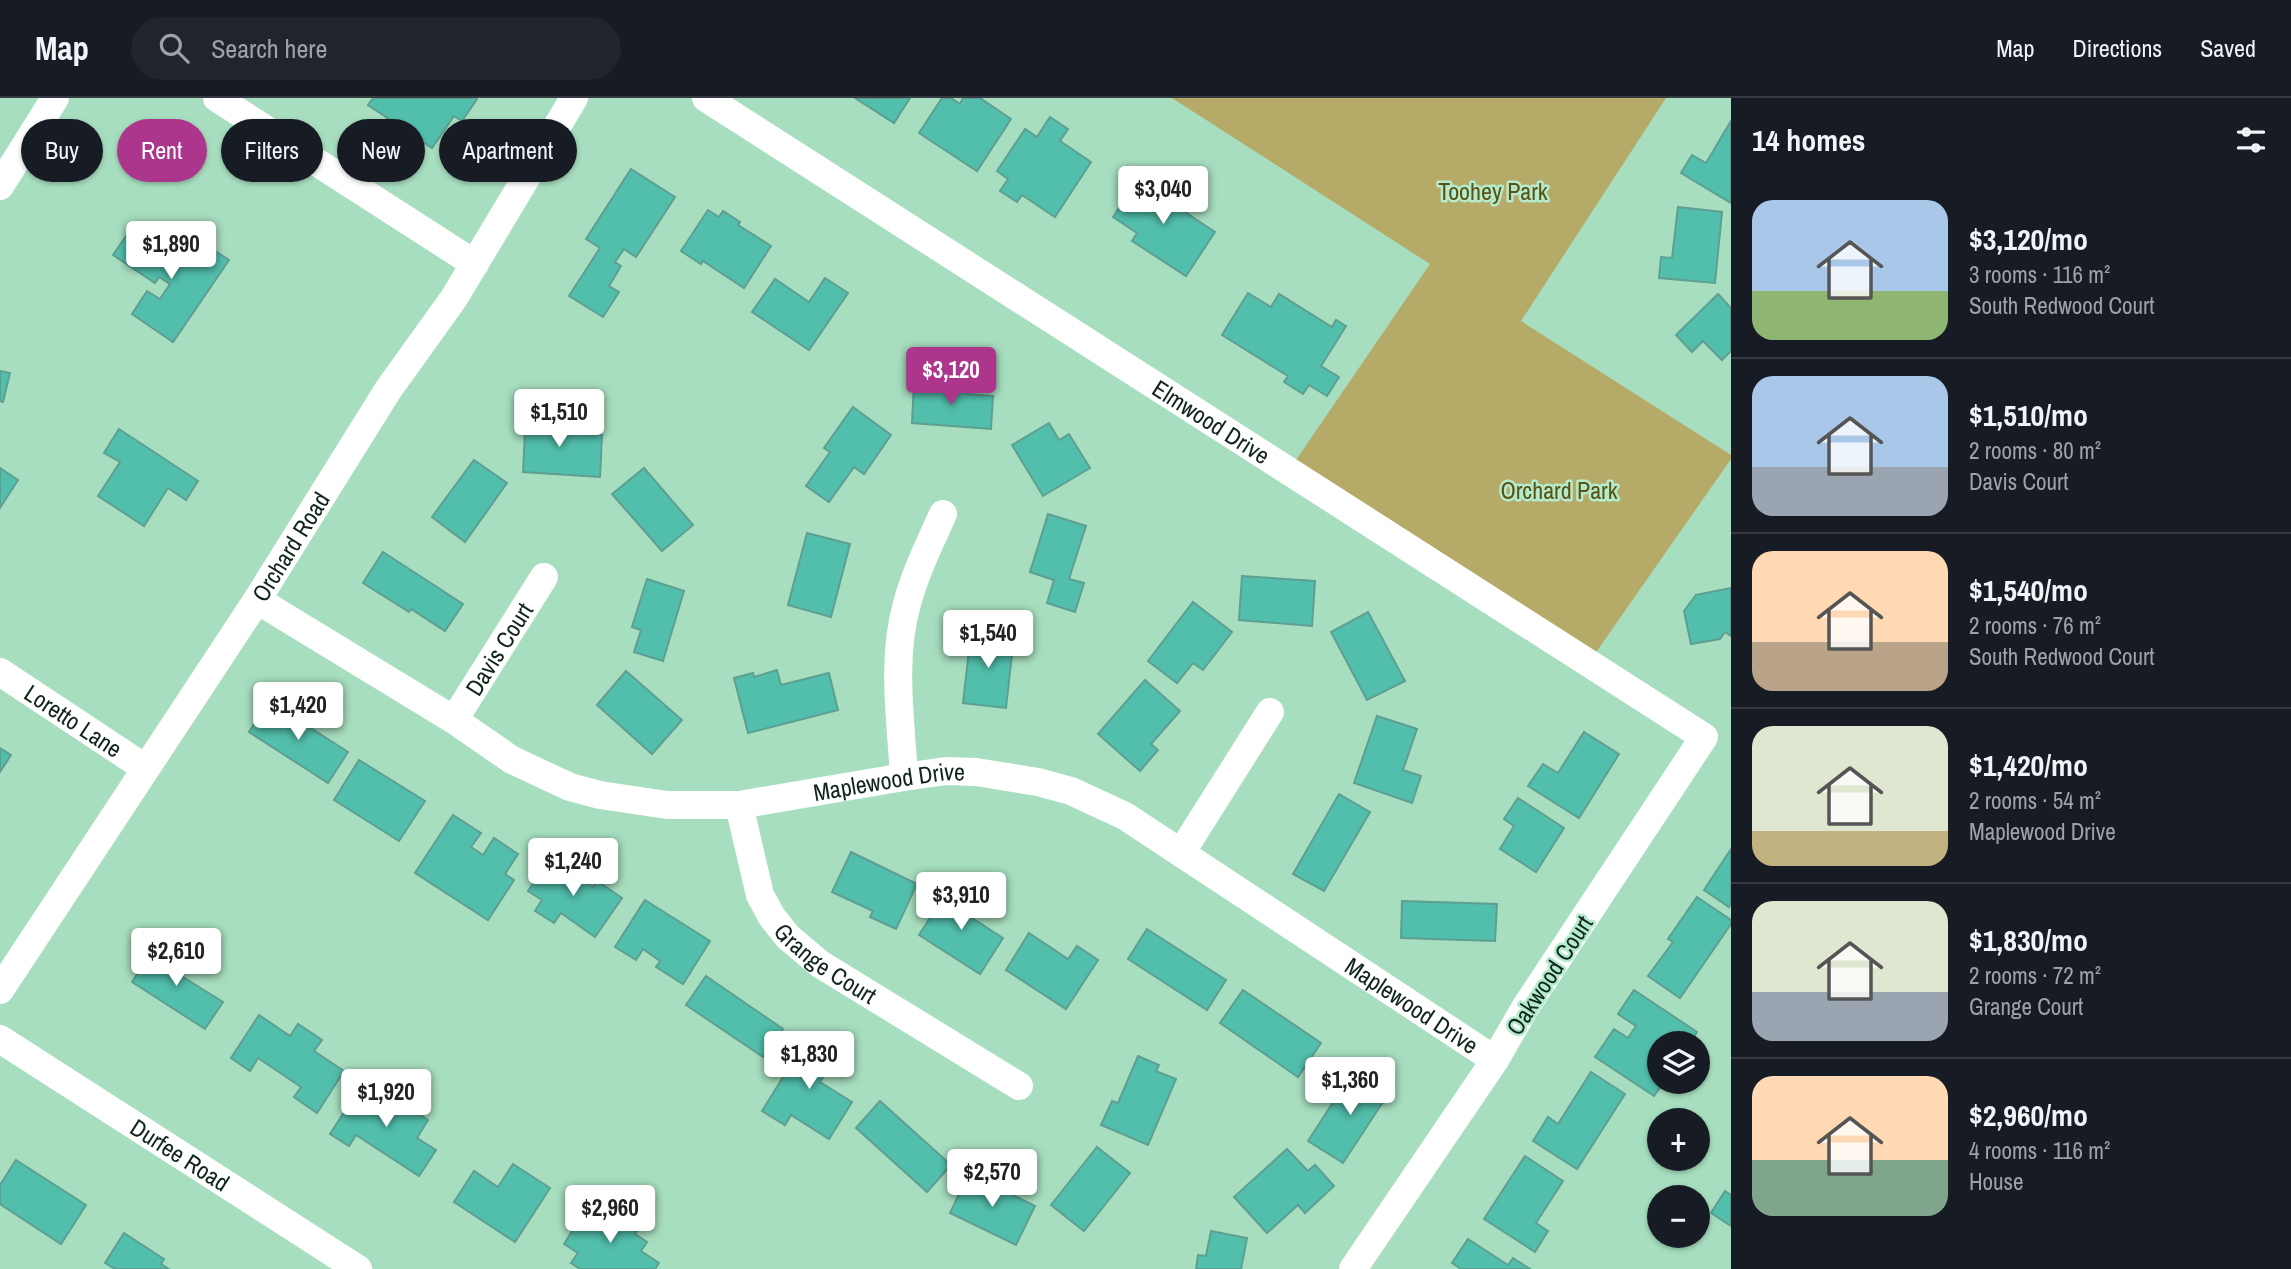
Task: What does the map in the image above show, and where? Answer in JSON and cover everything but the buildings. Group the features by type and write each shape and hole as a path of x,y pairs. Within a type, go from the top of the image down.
{"street":[{"path":"0,186 55,98"},
{"path":"217,98 475,264"},
{"name":"Orchard Road","path":"0,990 257,600 388,390 454,298 574,98"},
{"name":"Elmwood Drive","path":"706,98 1704,737 1696,749"},
{"path":"904,777 899,666 901,634 906,605 923,557 943,514"},
{"name":"Davis Court","path":"454,720 544,577"},
{"name":"Maplewood Drive","path":"257,600 454,720 522,765 570,787 600,796 667,805 739,805 946,771 1008,775 1038,782 1101,804 1181,853 1495,1060"},
{"name":"Loretto Lane","path":"0,672 145,768"},
{"path":"1181,853 1269,712"},
{"name":"Oakwood Court","path":"1353,1269 1495,1060 1525,1008 1696,749"},
{"name":"Grange Court","path":"739,805 760,895 772,917 788,937 820,964 1019,1086"},
{"name":"Durfee Road","path":"0,1039 358,1269"}],"green space":[{"name":"Orchard Park","path":"1172,98 1666,98 1521,321 1731,455 1731,459 1592,658 1296,460 1430,264"}],"park label":[{"name":"Toohey Park","path":"1493,191"}]}
